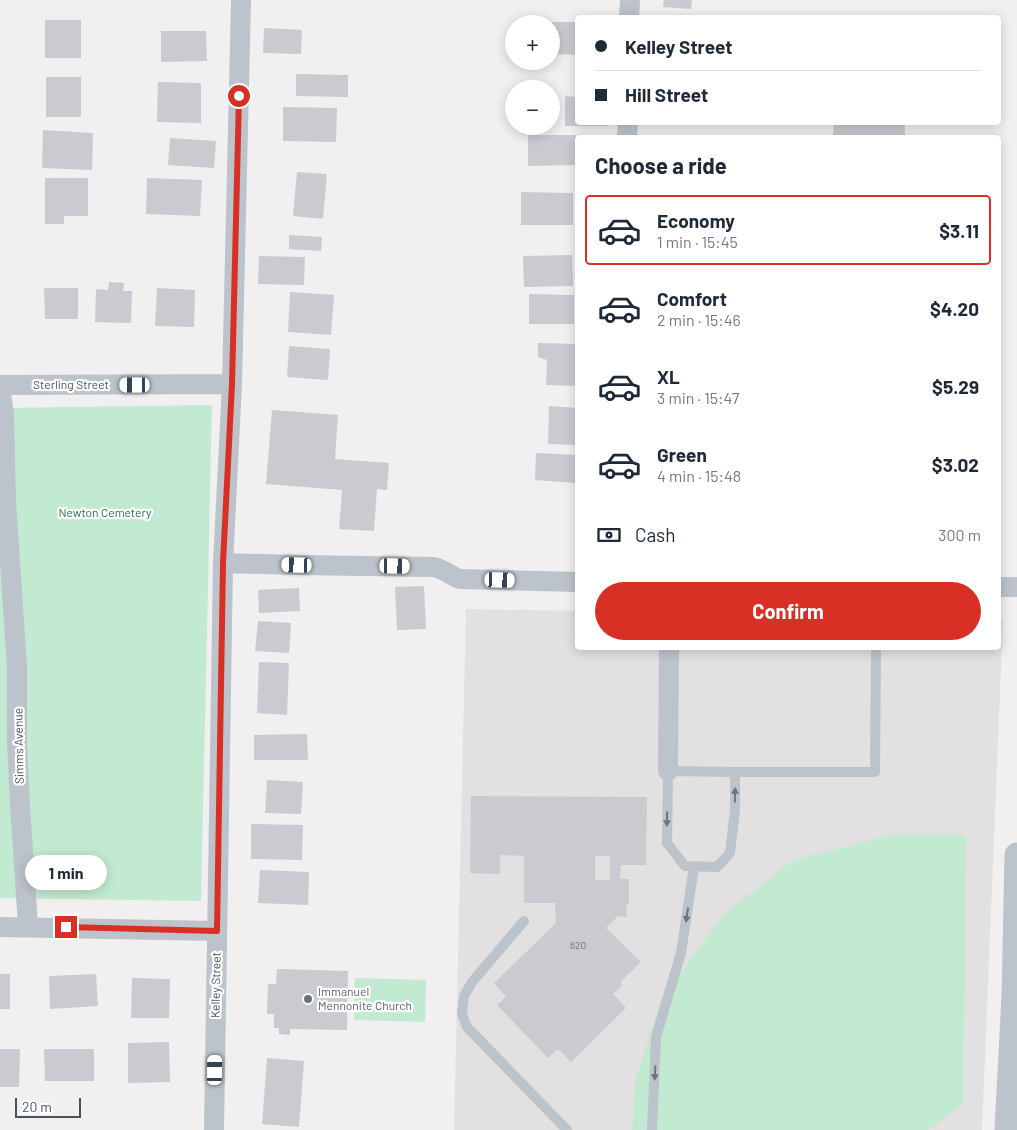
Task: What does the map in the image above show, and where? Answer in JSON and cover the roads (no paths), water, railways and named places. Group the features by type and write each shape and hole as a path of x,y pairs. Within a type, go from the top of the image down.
{"street":[{"name":"Kelley Street","path":"214,1130 223,563 232,384 241,0"},
{"path":"629,15 630,0"},
{"name":"Sterling Street","path":"0,385 232,384"},
{"name":"Simms Avenue","path":"0,385 4,415 6,502 17,667 20,805 28,926"},
{"path":"223,563 434,567 460,578 575,582"},
{"path":"1001,587 1017,587"},
{"path":"668,770 669,650"},
{"path":"1007,1130 1013,1016 1017,855"},
{"path":"0,927 28,926 217,931"}],"lane":[{"path":"736,772 735,810 730,852 717,867 685,866 667,843 668,770 875,772 876,650"},
{"path":"652,1130 656,1037 681,953 694,867"},
{"path":"524,921 472,982 464,996 462,1014 468,1027 567,1130"}],"place":[{"name":"Immanuel Mennonite Church","path":"308,999"}],"park label":[{"name":"Newton Cemetery","path":"105,513"}]}
